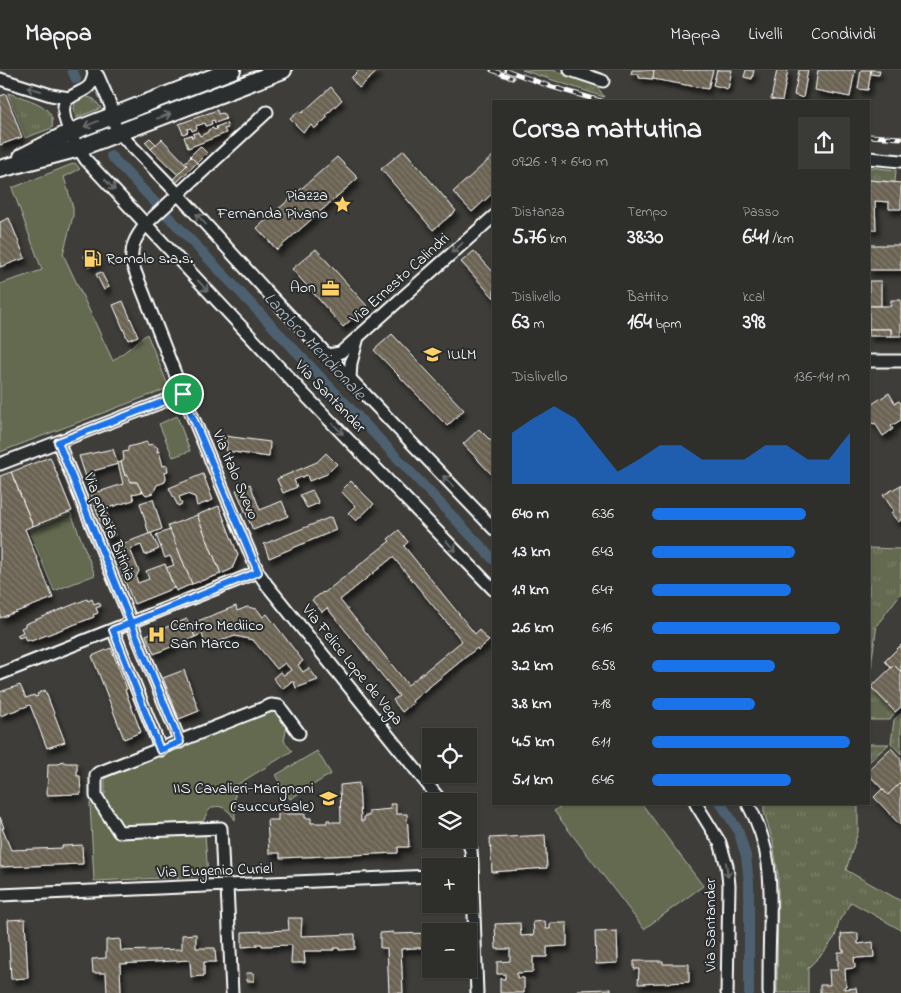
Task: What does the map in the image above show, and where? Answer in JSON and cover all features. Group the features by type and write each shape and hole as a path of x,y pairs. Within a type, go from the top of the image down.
{"street":[{"path":"4,167 71,132 232,70"},
{"path":"4,167 79,148 283,70"},
{"path":"570,70 603,81"},
{"path":"93,71 98,76 108,98 111,106 111,116 118,132 175,197"},
{"path":"0,78 51,95 69,98 82,92 93,80 93,71"},
{"path":"82,92 108,98"},
{"name":"Via Santander","path":"69,98 64,103 63,110 71,132 86,160 149,222 304,394 492,588"},
{"path":"149,222 267,112"},
{"path":"870,158 901,161"},
{"name":"Via Santander","path":"175,197 492,527"},
{"name":"Via Ernesto Calindri","path":"350,378 351,364 358,337 492,218"},
{"name":"Via Italo Svevo","path":"149,222 132,243 131,256 133,266 183,394 258,572"},
{"path":"328,355 340,353 358,337"},
{"path":"870,361 901,361"},
{"path":"0,464 183,394"},
{"name":"Via privata Bitinia","path":"58,442 180,742"},
{"path":"0,674 258,572"},
{"name":"Via Felice Lope de Vega","path":"258,572 435,793"},
{"path":"113,630 160,750"},
{"path":"223,873 221,828 119,832 96,796 95,778 97,774 275,705 279,706 298,733"},
{"name":"Via Santander","path":"697,805 720,843 727,866 729,885 727,993"},
{"path":"751,806 766,849 771,880 768,993"},
{"name":"Via Eugenio Curiel","path":"0,895 422,876"},
{"path":"227,886 232,993"},
{"path":"472,913 477,993"}],"green space":[{"path":"522,70 553,70 597,86 604,97"},
{"path":"8,93 31,100 45,108 50,113 52,128 25,138"},
{"path":"85,96 94,99 101,108 76,118 75,104 78,99"},
{"path":"75,163 80,169 64,177 73,208 73,216 63,254 113,361 147,334 168,385 166,389 0,452 0,284 42,270 12,188"},
{"path":"870,167 896,170 895,182 870,180"},
{"path":"177,416 190,451 173,457 159,424"},
{"path":"71,513 95,575 54,591 29,530"},
{"path":"870,548 901,549 901,593 877,625 872,658 871,682 874,684 872,687 895,712 890,720 870,720"},
{"path":"275,708 287,726 284,741 292,751 235,786 235,820 228,811 219,806 210,809 207,813 204,820 208,876 94,881 90,803 105,794 105,778"},
{"path":"901,713 901,754 891,743 894,720"},
{"path":"870,744 889,744 870,761"},
{"path":"317,751 331,774 290,799 276,775"},
{"path":"563,805 643,805 703,886 644,929 554,811"},
{"path":"764,805 858,805 858,832 846,870 901,901 901,930 851,902 839,921 835,937 824,952 808,968 808,993 777,993 778,875 773,842 764,812"}],"building":[{"path":"359,70 379,70 359,88 351,78"},
{"path":"632,70 654,70 653,79 639,78 639,74 631,74"},
{"path":"654,70 713,70 708,89 653,79"},
{"path":"717,70 732,70 728,89 713,85"},
{"path":"746,70 754,70 752,79 744,77"},
{"path":"777,70 788,70 782,100 771,99"},
{"path":"799,70 808,70 803,98 794,95"},
{"path":"818,70 855,70 850,97 815,90"},
{"path":"861,70 871,70 868,90 858,89"},
{"path":"871,70 880,70 879,75 870,74"},
{"path":"331,87 342,100 326,115 328,117 314,129 311,125 303,132 290,119 299,111 302,113"},
{"path":"6,94 22,137 0,145 0,96"},
{"path":"217,110 218,114 223,113 226,119 215,123 214,120 211,121 212,124 206,126 205,123 196,126 197,129 192,131 191,128 187,129 188,132 183,134 179,124"},
{"path":"226,123 228,128 224,129 226,133 188,148 184,137 191,135 192,138 194,137 193,134 198,132 200,136 208,132 208,130 217,129 216,127"},
{"path":"150,138 156,144 151,149 145,142"},
{"path":"162,139 187,165 178,175 151,149"},
{"path":"200,146 207,153 197,163 190,156"},
{"path":"404,150 456,211 433,230 381,169"},
{"path":"191,157 197,163 176,183 173,179 187,165 184,163"},
{"path":"337,157 358,178 277,250 257,228"},
{"path":"492,157 492,194 472,212 453,192"},
{"path":"870,180 901,183 901,209 889,209 889,202 875,201 876,230 870,230"},
{"path":"9,218 25,258 0,267 0,222"},
{"path":"870,245 901,245 901,270 870,270"},
{"name":"Aon","path":"316,249 367,306 343,327 292,269"},
{"path":"94,251 100,262 89,267 84,256"},
{"path":"474,251 492,271 492,296 461,262"},
{"path":"101,272 109,287 104,290 96,274"},
{"path":"870,281 881,281 881,306 870,306"},
{"path":"891,300 901,300 901,336 891,336 891,329 870,329 870,306 891,306"},
{"path":"123,301 138,336 128,340 113,305"},
{"path":"870,329 891,329 891,336 870,336"},
{"path":"392,334 464,410 447,426 374,350"},
{"path":"889,393 895,403 899,401 901,404 901,420 891,426 893,429 883,436 875,423 873,424 870,420 870,405"},
{"path":"479,429 492,442 492,475 463,444"},
{"path":"217,435 270,442 269,457 226,451 227,442 216,441"},
{"path":"147,442 148,445 153,444 158,448 157,452 159,451 163,466 167,465 168,471 165,472 165,482 157,485 153,493 146,495 140,489 137,482 130,482 128,475 125,476 121,462 124,460 123,452 128,451 128,447"},
{"path":"113,449 118,464 93,471 96,481 88,483 79,456"},
{"path":"326,453 337,464 327,474 309,481 307,475 294,480 297,487 283,493 277,479 317,462"},
{"path":"50,457 72,511 33,526 11,472"},
{"path":"121,462 125,476 128,475 130,482 137,482 142,492 132,494 134,500 104,509 104,506 96,510 88,483 95,481 98,492 123,484 118,463"},
{"path":"11,472 33,526 25,529 53,598 0,618 0,476"},
{"path":"203,474 213,500 197,506 195,497 187,494 179,497 182,504 178,506 169,488"},
{"path":"351,481 374,504 356,521 348,513 355,506 341,491"},
{"path":"250,484 260,510 282,501 288,516 253,530 236,490"},
{"path":"901,485 901,520 898,522 891,513 894,511 883,495"},
{"path":"312,490 319,503 307,508 300,495"},
{"path":"153,499 162,529 149,534 140,503"},
{"path":"104,506 115,535 107,539 96,510"},
{"path":"219,506 238,555 232,569 221,574 197,515"},
{"path":"197,515 221,574 192,584 168,526"},
{"path":"331,517 336,530 269,558 264,544"},
{"path":"170,530 192,584 176,591 166,568 174,565 170,556 165,558 156,535"},
{"path":"399,530 408,542 404,546 475,634 479,630 489,641 478,650 477,648 412,701 413,703 402,712 393,700 399,696 327,608 322,612 312,600 324,593 390,541 388,539","holes":["393,557 462,641 408,685 340,600"]},
{"path":"151,533 159,549 145,555 141,545 130,549 139,571 136,577 138,583 149,579 146,571 165,564 174,588 134,604 112,548"},
{"path":"87,599 88,601 92,599 94,604 99,602 101,606 96,608 98,613 93,615 94,617 31,641 26,641 24,636 19,638 17,635 23,632 21,628 25,624"},
{"path":"236,606 237,611 247,607 257,609 263,617 267,614 303,661 298,665 303,672 309,668 318,680 296,688 294,682 291,682 282,689 273,678 280,672 284,675 291,670 285,663 277,669 253,640 235,636 206,646 202,634 195,637 190,624"},
{"path":"187,619 195,637 154,654 146,635"},
{"path":"901,645 901,672 894,665 891,668 885,661"},
{"path":"111,648 141,732 124,739 92,656"},
{"path":"894,665 901,672 901,707 895,712 871,687"},
{"path":"184,670 199,711 179,719 163,678"},
{"path":"20,685 26,698 34,695 35,697 38,696 37,694 45,690 65,742 47,748 30,705 0,716 0,692"},
{"path":"891,748 901,759 901,782 888,795 870,776 870,768"},
{"path":"62,761 77,763 77,776 80,776 81,794 47,795 48,764 59,764"},
{"path":"901,782 901,826 874,797 882,789 888,795"},
{"path":"359,783 361,821 364,821 364,816 369,816 369,811 391,809 390,804 396,804 396,814 407,814 409,847 398,847 398,853 280,858 280,853 269,853 267,820 278,820 278,809 283,809 283,814 305,814 305,818 311,818 311,823 327,823 327,820 330,820 330,822 341,822 340,785"},
{"path":"0,817 4,828 2,828 11,850 62,848 62,846 82,845 83,864 0,867"},
{"path":"545,835 547,868 492,872 490,838"},
{"path":"288,918 302,918 301,936 355,934 355,949 339,950 339,948 334,948 334,950 304,951 305,963 291,963 292,945 262,946 262,944 256,944 257,946 242,947 242,932 289,930"},
{"path":"25,919 28,978 11,979 8,920"},
{"path":"545,921 546,929 550,929 550,923 567,923 567,946 547,947 547,957 533,957 533,972 517,973 517,978 524,978 524,993 500,993 500,979 505,979 505,974 497,974 497,962 510,961 510,949 496,949 495,924 520,923 521,936 534,935 533,922"},
{"path":"617,931 618,963 596,964 595,932"},
{"path":"380,933 422,933 422,948 401,949 403,993 389,993 387,948 380,948"},
{"path":"858,933 858,944 873,942 874,957 854,957 855,968 845,969 846,986 844,989 856,988 857,993 820,993 820,985 830,985 829,970 838,970 838,952 844,952 842,950 841,934"},
{"path":"196,934 196,948 215,948 216,962 204,962 204,976 191,977 190,960 120,964 121,993 107,993 106,973 93,973 92,959 106,958 106,940 120,939 121,951 182,949 182,935"},
{"path":"634,961 663,961 663,964 689,964 689,982 638,984 639,969 634,969"},
{"path":"246,973 254,973 254,981 247,981"},
{"path":"611,989 611,993 577,993 577,990"}],"waterway":[{"name":"Lambro Meridionale","path":"72,70 76,79"},
{"name":"Lambro Meridionale","path":"111,156 492,558"},
{"name":"Lambro Meridionale","path":"722,805 738,830 746,856 749,883 749,993"}],"railway":[{"path":"492,70 512,78"},
{"path":"506,70 549,86 598,100"},
{"path":"870,136 901,138"}],"place":[{"name":"Piazza Fernanda Pivano","path":"342,205"},
{"name":"Romolo s.a.s.","path":"92,259"},
{"name":"Aon","path":"330,288"},
{"name":"IULM","path":"433,355"},
{"name":"Centro Mediico San Marco","path":"156,635"},
{"name":"IIS Cavalieri-Marignoni (succursale)","path":"328,798"}],"route":[{"path":"183,394 58,442 131,623 113,630 160,750 180,742 131,623 258,572 183,394"}]}
